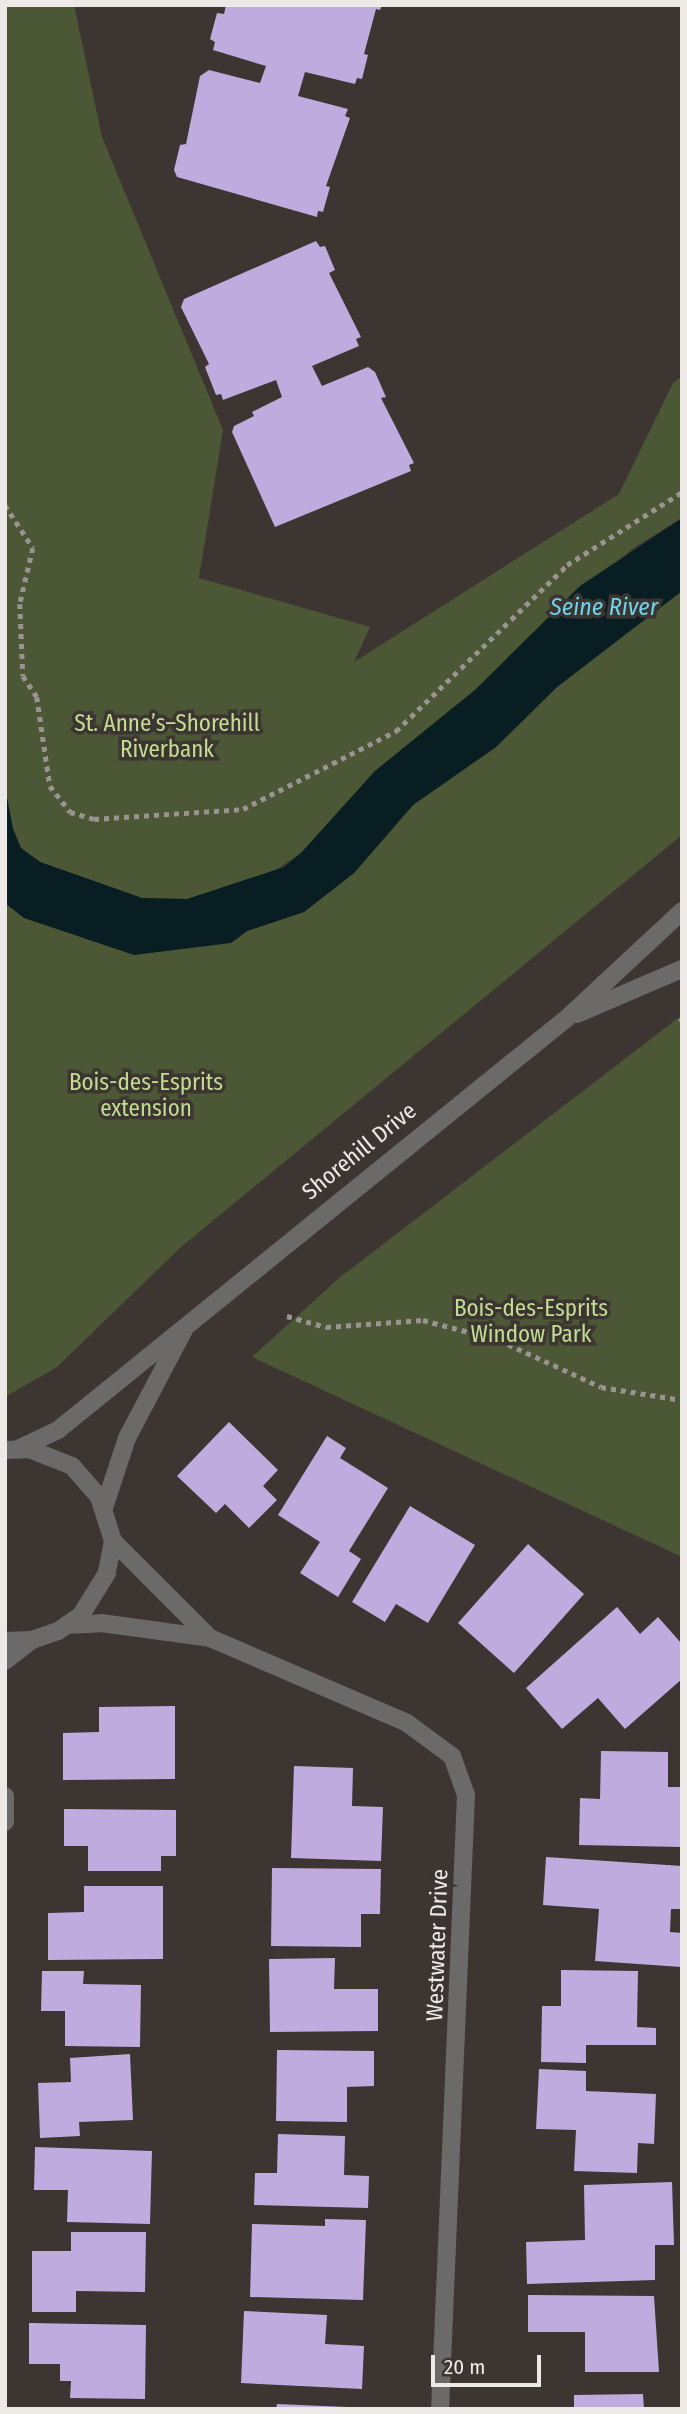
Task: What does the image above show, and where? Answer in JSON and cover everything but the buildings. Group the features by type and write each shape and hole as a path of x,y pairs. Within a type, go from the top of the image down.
{"street":[{"name":"Shorehill Drive","path":"12,1449 58,1430 335,1201 567,1018 682,911"},
{"name":"Shorehill Drive","path":"567,1018 682,970"},
{"name":"Shorehill Drive","path":"104,1508 127,1438 186,1326"},
{"path":"5,1661 32,1640 67,1625 94,1600 107,1573 113,1541 104,1508 86,1479 72,1466 52,1455 12,1449"},
{"name":"Westwater Drive","path":"113,1541 210,1638"},
{"name":"Westwater Drive","path":"67,1625 101,1623 210,1638 407,1723 452,1756 466,1795 440,2409"},
{"path":"5,1641 32,1640"},
{"path":"5,1796 5,1822"}],"path":[{"path":"5,505 33,548 20,604 23,676 37,697 50,786 70,812 94,820 243,809 396,731 567,565 682,492"},
{"path":"287,1316 326,1327 423,1320 499,1340 601,1387 682,1400"}],"green space":[{"name":"St. Anne’s–Shorehill Riverbank","path":"5,5 74,5 102,137 223,430 199,578 370,627 354,662 619,494 673,383 682,376 682,518 632,549 475,690 375,771 301,853 267,876 187,899 142,898 40,862 21,848 13,829 5,787"},
{"name":"Bois-des-Esprits extension","path":"682,591 682,835 181,1247 57,1367 5,1397 5,903 24,918 231,943 247,931 304,912 354,873 413,805 496,747 557,687"},
{"name":"Bois-des-Esprits Window Park","path":"682,1015 682,1557 252,1357 339,1278"}],"water":[{"name":"Seine River","path":"682,518 682,591 557,687 496,747 413,805 354,873 304,912 247,931 231,943 134,955 24,918 5,903 5,787 13,829 21,848 40,862 142,898 187,899 284,867 301,853 375,771 475,690 580,586"}]}
